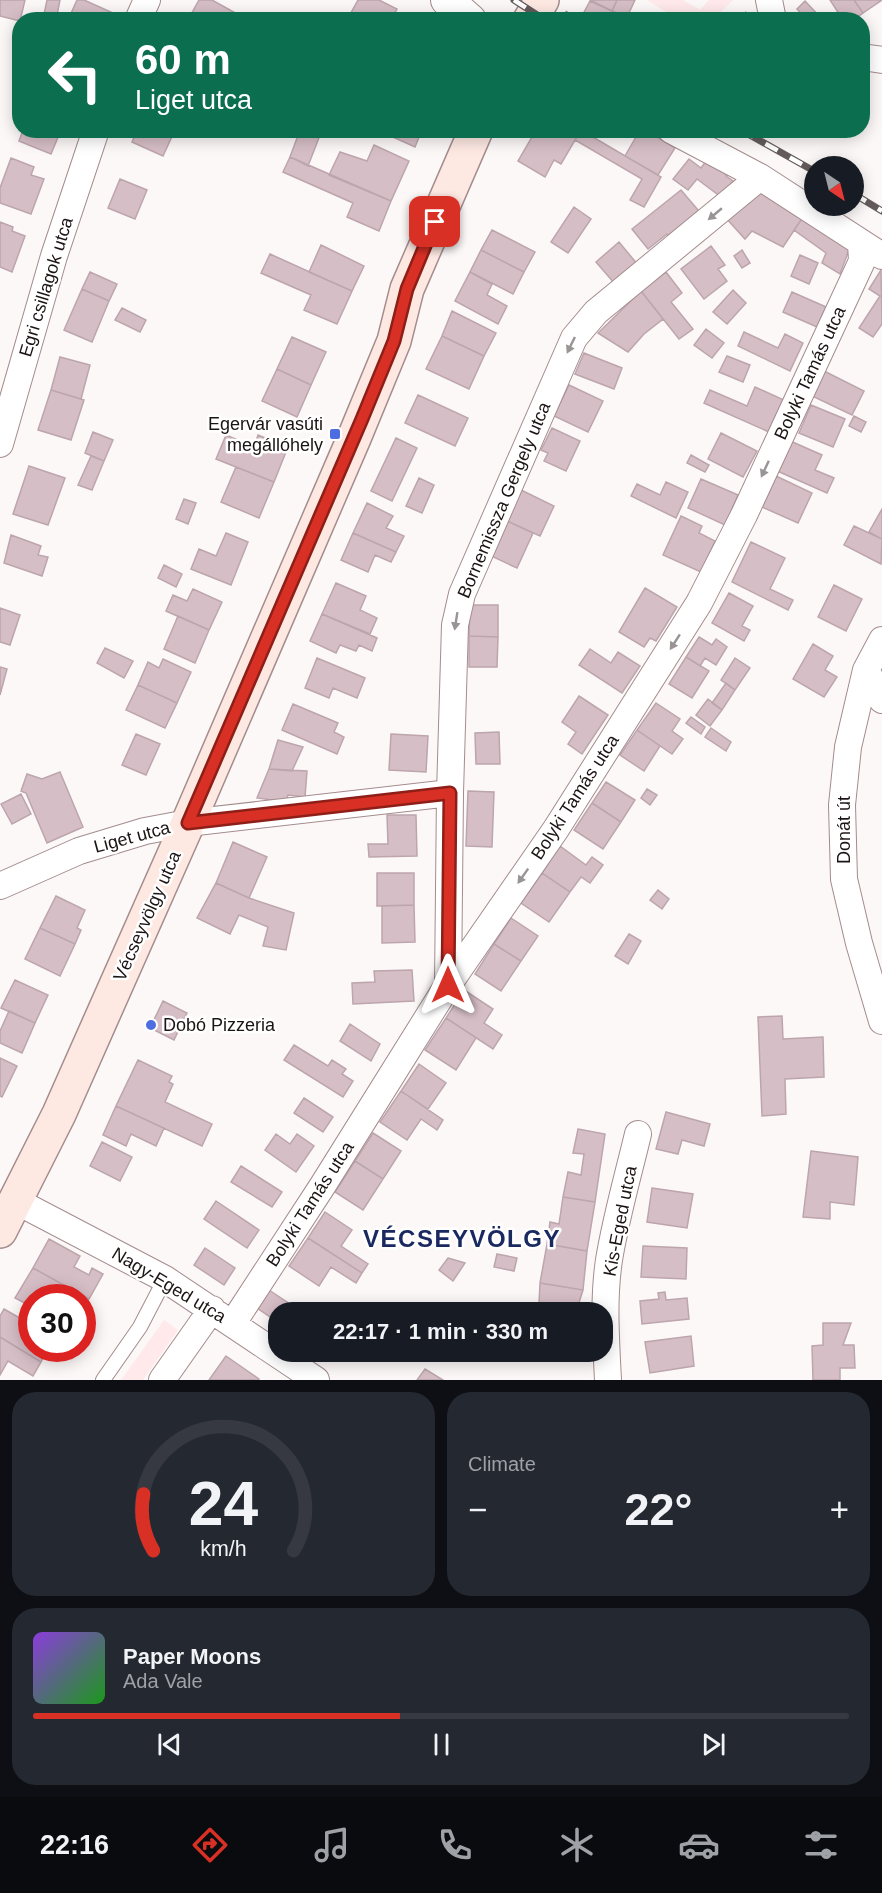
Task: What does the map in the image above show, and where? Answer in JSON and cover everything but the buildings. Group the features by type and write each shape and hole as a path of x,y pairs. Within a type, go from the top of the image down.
{"main road":[{"name":"Vécseyvölgy utca","path":"0,1230 59,1114 188,823 363,417 394,341 407,289 473,138"}],"street":[{"path":"447,0 461,12"},
{"name":"Egri csillagok utca","path":"0,444 54,256 93,138"},
{"path":"686,138 760,177 872,250"},
{"name":"Bornemissza Gergely utca","path":"448,985 455,625 462,594 574,338 596,312 760,177"},
{"name":"Bolyki Tamás utca","path":"162,1380 222,1316 323,1185 448,985 556,829 699,603 744,515 862,261 872,250"},
{"name":"Donát út","path":"882,640 866,670 848,747 842,805 844,879 859,943 882,1021"},
{"path":"866,670 882,700"},
{"name":"Liget utca","path":"0,886 79,851 146,831 188,823 450,793"},
{"name":"Kis-Eged utca","path":"608,1380 605,1318 609,1261 620,1204 638,1134"},
{"name":"Nagy-Eged utca","path":"16,1201 165,1279 316,1380"}],"lane":[{"path":"103,1380 140,1327 165,1279"}],"shaded area":[{"path":"647,0 683,0 700,10 709,0 733,0 721,12 666,12"},
{"path":"164,1320 178,1330 143,1380 121,1380"}],"railway":[{"path":"514,0 533,12"},
{"path":"755,138 804,165"},
{"path":"864,200 882,211"}],"place":[{"name":"Egervár vasúti megállóhely","path":"335,434"},
{"name":"Dobó Pizzeria","path":"151,1025"}],"district":[{"name":"VÉCSEYVÖLGY","path":"462,1239"}],"route":[{"path":"435,222 407,289 394,341 362,419 188,823 450,793 448,985"}]}
